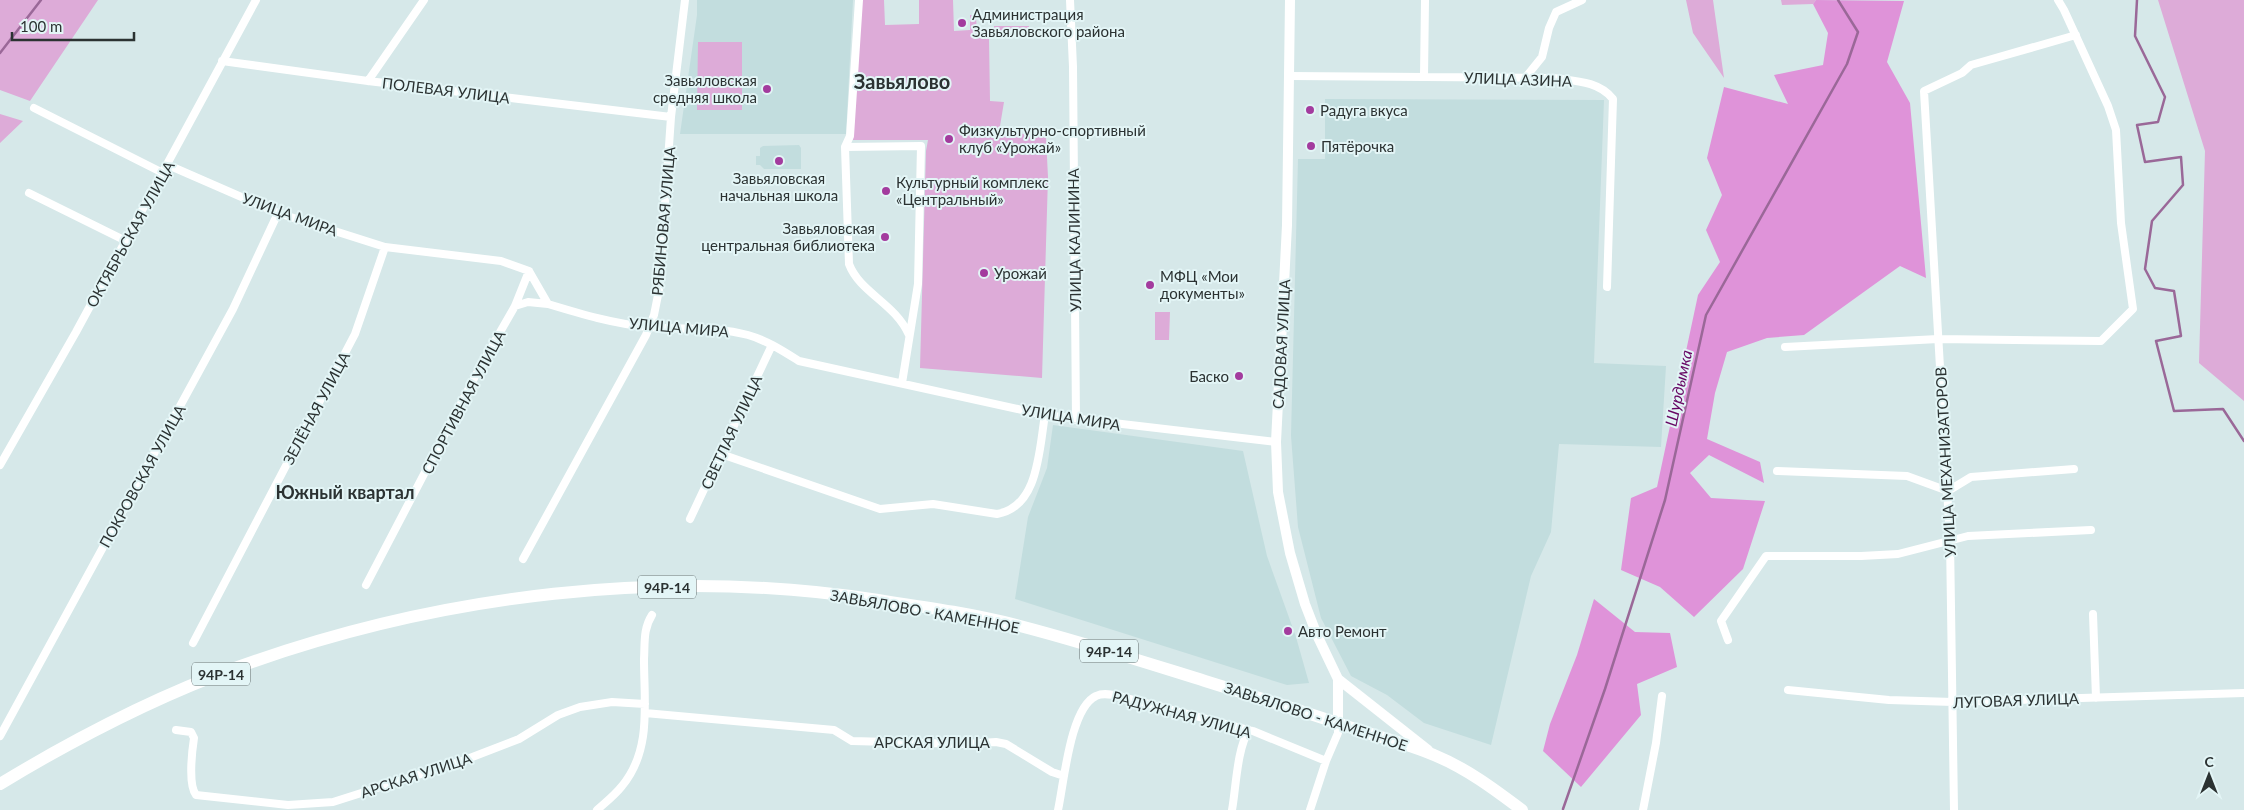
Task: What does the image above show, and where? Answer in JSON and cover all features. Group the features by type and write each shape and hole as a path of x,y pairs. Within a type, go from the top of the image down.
{"main road":[{"name":"ЗАВЬЯЛОВО - КАМЕННОЕ","path":"0,784 75,741 133,712 218,675 285,651 386,623 459,607 542,596 622,589 687,588 781,590 875,599 1018,625 1094,646 1338,722 1434,755 1491,787 1522,810"}],"street":[{"name":"ОКТЯБРЬСКАЯ УЛИЦА","path":"0,465 168,165 256,0"},
{"path":"368,81 424,0"},
{"name":"РЯБИНОВАЯ УЛИЦА","path":"523,558 646,335 654,315 659,290 671,117 685,0"},
{"path":"859,0 850,136 845,146 849,264 857,280 893,310 904,324 909,335"},
{"name":"УЛИЦА КАЛИНИНА","path":"1070,0 1073,67 1076,420"},
{"name":"САДОВАЯ УЛИЦА","path":"1290,0 1287,224 1276,442 1278,492 1290,553 1317,635 1338,679"},
{"path":"1424,77 1425,0"},
{"path":"1525,78 1542,57 1549,28 1556,12 1582,0"},
{"path":"1785,347 1938,339 2101,341 2133,309 2121,224 2116,130 2108,106 2058,0"},
{"name":"УЛИЦА МЕХАНИЗАТОРОВ","path":"1954,810 1948,491 1924,91 1962,73 1971,65 2076,35"},
{"name":"ПОЛЕВАЯ УЛИЦА","path":"222,61 368,81 671,117"},
{"name":"УЛИЦА АЗИНА","path":"1290,76 1553,78 1589,84 1606,91 1612,99 1606,287"},
{"path":"34,108 163,173"},
{"path":"845,146 920,146 918,284 902,383"},
{"name":"УЛИЦА МИРА","path":"168,165 278,212 385,247 501,261 529,271"},
{"path":"29,193 126,241"},
{"name":"ПОКРОВСКАЯ УЛИЦА","path":"0,736 233,309 278,212"},
{"name":"ЗЕЛЁНАЯ УЛИЦА","path":"193,643 355,334 385,247"},
{"path":"529,271 548,304"},
{"name":"СПОРТИВНАЯ УЛИЦА","path":"366,585 480,367 515,306 529,271"},
{"name":"УЛИЦА МИРА","path":"515,306 528,302 548,304 588,316 648,327 723,330 749,335 772,345 799,361 1045,415 1276,442"},
{"name":"СВЕТЛАЯ УЛИЦА","path":"690,519 772,345"},
{"path":"721,454 880,509 933,504 997,514 1015,507 1027,494 1037,459 1045,415"},
{"path":"1777,471 1907,476 1948,491 1971,477 2074,469"},
{"path":"1728,640 1721,621 1766,556 1898,554 1968,536 2091,530"},
{"path":"2093,614 2096,698"},
{"path":"597,810 621,787 638,761 642,748 645,704 645,626 652,615"},
{"path":"1310,810 1326,761 1338,733 1338,679"},
{"path":"1338,679 1434,755"},
{"name":"ЛУГОВАЯ УЛИЦА","path":"1788,690 1889,700 1953,702 2244,694"},
{"name":"РАДУЖНАЯ УЛИЦА","path":"1058,810 1064,776 1081,711 1088,701 1097,695 1106,694 1122,697 1249,730 1326,761"},
{"path":"1643,810 1656,743 1662,696"},
{"name":"АРСКАЯ УЛИЦА","path":"176,730 191,732 194,738 192,790 196,795 288,807 333,802 462,761 519,739 558,715 580,706 612,702 645,704"},
{"name":"АРСКАЯ УЛИЦА","path":"644,713 834,730 852,741 965,744 996,742 1006,744 1052,772 1064,776"},
{"path":"1232,810 1241,752 1245,736 1249,730"}],"shaded area":[{"path":"0,0 98,0 30,101 0,90"},
{"name":"Завьяловская средняя школа","path":"697,0 853,0 846,134 680,134 697,15"},
{"name":"Урожай","path":"862,0 884,0 885,25 919,24 919,0 953,0 954,31 970,30 970,15 976,15 977,38 989,38 990,101 1004,102 999,132 1039,135 1046,138 1048,177 1042,378 920,368 926,151 928,140 853,140"},
{"path":"1686,0 1713,0 1724,78 1693,33"},
{"path":"1781,0 1816,0 1813,4 1782,5"},
{"path":"1816,0 1904,1 1887,62 1910,103 1926,278 1900,266 1804,335 1767,338 1727,352 1715,393 1707,439 1760,462 1764,483 1709,455 1690,473 1711,498 1765,501 1743,569 1694,617 1660,587 1621,570 1631,498 1657,487 1698,295 1720,262 1706,230 1722,195 1707,158 1724,87 1788,104 1774,75 1823,65 1828,33 1813,4"},
{"path":"2158,0 2244,0 2244,401 2199,363 2205,151"},
{"path":"994,26 1029,26 1029,31 994,31"},
{"path":"698,42 742,42 742,110 697,110"},
{"path":"1325,99 1604,100 1594,363 1666,366 1661,447 1559,444 1551,532 1531,576 1491,745 1424,723 1387,695 1351,676 1321,618 1298,527 1291,436 1298,159 1325,159"},
{"path":"0,114 23,121 0,143"},
{"name":"Завьяловская начальная школа","path":"799,145 801,148 801,169 764,169 760,165 756,165 756,156 760,156 760,148 763,146"},
{"path":"1155,312 1170,312 1169,340 1155,340"},
{"path":"1053,425 1243,451 1267,556 1296,637 1309,683 1287,685 1015,599 1028,517 1047,468"},
{"path":"1594,599 1635,632 1670,633 1677,667 1637,684 1641,715 1581,787 1543,751 1550,724 1577,655"}],"waterway":[{"path":"0,53 41,0"},
{"name":"Шурдымка","path":"1563,809 1605,689 1665,500 1706,315 1847,64 1858,32 1838,0"},
{"path":"2137,0 2135,36 2165,97 2158,122 2137,125 2145,162 2181,157 2183,185 2152,221 2145,269 2155,288 2174,291 2181,336 2156,341 2174,411 2223,409 2244,441"}],"place":[{"name":"Администрация Завьяловского района","path":"962,23"},
{"name":"Завьяловская средняя школа","path":"767,89"},
{"name":"Радуга вкуса","path":"1310,110"},
{"name":"Физкультурно-спортивный клуб «Урожай»","path":"949,139"},
{"name":"Пятёрочка","path":"1311,146"},
{"name":"Завьяловская начальная школа","path":"779,161"},
{"name":"Культурный комплекс «Центральный»","path":"886,191"},
{"name":"Завьяловская центральная библиотека","path":"885,237"},
{"name":"Урожай","path":"984,273"},
{"name":"МФЦ «Мои документы»","path":"1150,285"},
{"name":"Баско","path":"1239,376"},
{"name":"Авто Ремонт","path":"1288,631"}],"district":[{"name":"Завьялово","path":"902,81"},
{"name":"Южный квартал","path":"345,492"}]}
